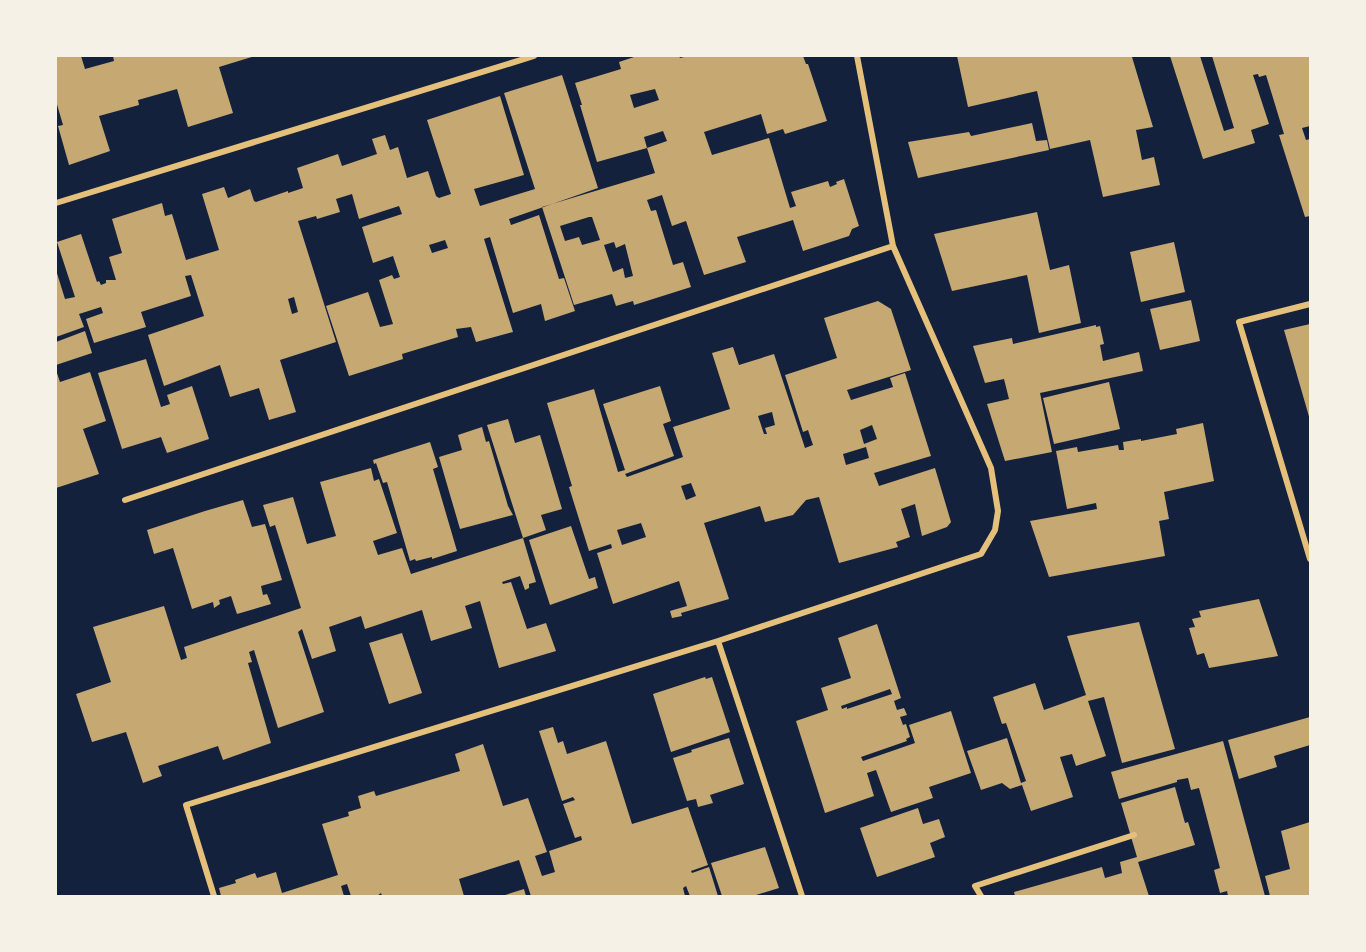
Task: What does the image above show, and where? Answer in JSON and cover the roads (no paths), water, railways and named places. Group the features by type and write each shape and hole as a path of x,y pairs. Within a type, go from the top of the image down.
{"street":[{"path":"56,203 534,56"},
{"path":"214,897 186,805 718,641 981,554 994,530 998,512 991,468 893,246 857,56"},
{"path":"125,500 893,246"},
{"path":"1311,304 1239,322 1311,559"},
{"path":"718,641 802,897"},
{"path":"981,897 975,886 1134,835"}]}
